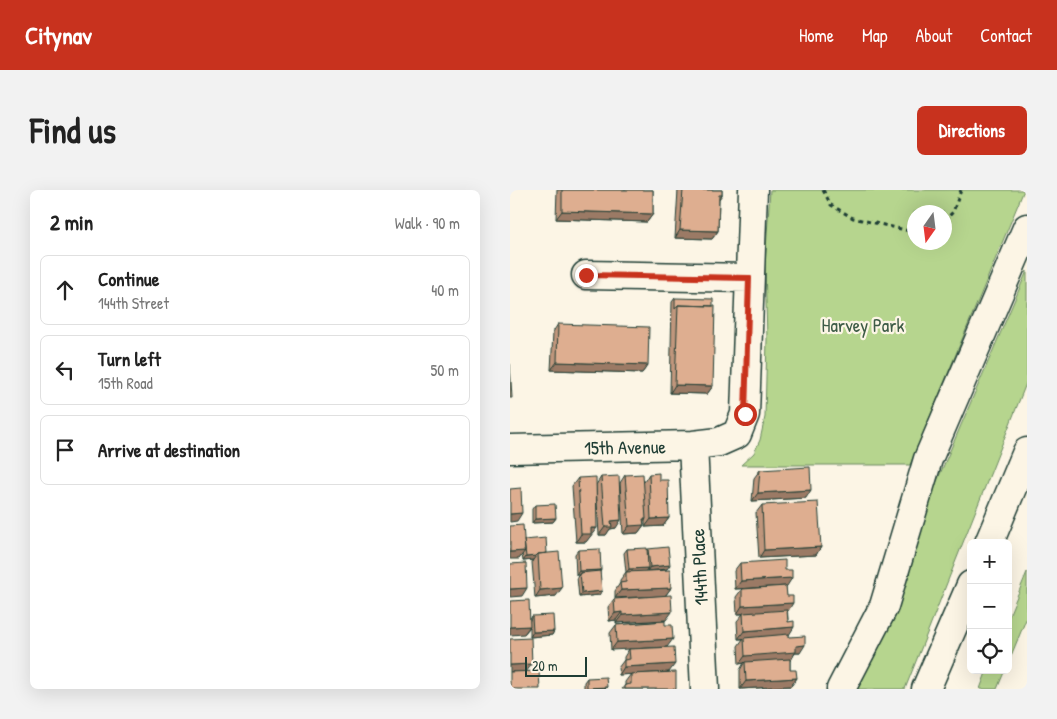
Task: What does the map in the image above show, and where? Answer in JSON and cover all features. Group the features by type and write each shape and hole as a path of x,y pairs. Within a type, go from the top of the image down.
{"main road":[{"path":"586,275 749,278 752,190"},
{"path":"841,689 884,606 928,459 1027,228"},
{"name":"15th Avenue","path":"510,449 693,445 719,442 737,434 745,414 749,278"},
{"name":"144th Place","path":"693,445 706,689"},
{"path":"991,539 1027,452"},
{"path":"926,689 967,594"}],"path":[{"path":"823,190 831,205 853,218 907,230"},
{"path":"952,213 961,190"}],"green space":[{"name":"Harvey Park","path":"770,190 1024,190 910,465 741,465 754,453 760,440 765,417 767,339 765,265"},
{"path":"1027,271 1027,381 905,689 848,689"},
{"path":"1027,572 1027,617 1012,653 1012,629 1012,608"},
{"path":"986,674 1003,674 997,689 980,689"}],"building":[{"path":"562,190 653,190 653,214 562,211"},
{"path":"683,190 722,190 722,195 719,195 718,231 680,230"},
{"path":"675,298 713,299 713,306 678,305 675,309"},
{"path":"678,305 715,306 713,386 675,385"},
{"path":"558,324 649,327 648,365 557,362"},
{"path":"510,364 512,398 510,398"},
{"path":"810,467 811,490 758,493 760,470"},
{"path":"659,473 659,480 668,480 669,518 651,519 649,474"},
{"path":"643,474 646,519 643,519 644,525 629,526 625,475"},
{"path":"619,476 621,520 611,521 612,527 605,527 601,477"},
{"path":"596,477 597,528 591,528 591,534 581,534 578,478"},
{"path":"521,488 522,513 510,514 510,489"},
{"path":"818,502 821,547 764,550 762,505"},
{"path":"555,504 556,518 535,519 535,505"},
{"path":"523,525 525,551 510,552 510,526"},
{"path":"546,538 547,553 526,557 524,540"},
{"path":"668,547 670,565 650,567 648,549"},
{"path":"647,548 648,568 629,569 627,549"},
{"path":"600,549 601,570 579,571 578,550"},
{"path":"559,552 562,588 540,590 538,554"},
{"path":"785,560 785,570 792,570 792,578 741,581 740,563"},
{"path":"526,563 527,588 510,589 510,564"},
{"path":"670,570 671,588 621,590 620,583 626,582 626,572"},
{"path":"600,571 602,591 582,593 580,573"},
{"path":"786,586 787,596 793,596 793,603 742,606 742,589"},
{"path":"671,595 672,612 622,615 622,612 615,613 614,599"},
{"path":"529,600 530,626 510,627 510,601"},
{"path":"787,610 788,622 794,621 794,627 744,631 743,613"},
{"path":"553,615 554,631 533,632 532,616"},
{"path":"665,621 665,625 672,625 673,639 617,642 616,625"},
{"path":"789,634 789,637 805,636 805,645 796,646 796,652 745,656 744,638"},
{"path":"531,638 532,664 510,665 510,639"},
{"path":"674,647 675,664 624,667 624,660 630,659 629,649"},
{"path":"790,659 790,670 796,670 797,678 746,681 745,662"},
{"path":"539,671 540,689 510,689 510,672"},
{"path":"676,672 676,689 625,689 625,685 631,684 631,674"},
{"path":"606,677 607,687 587,688 587,678"}],"route":[{"path":"586,275 749,278 745,414"}]}
